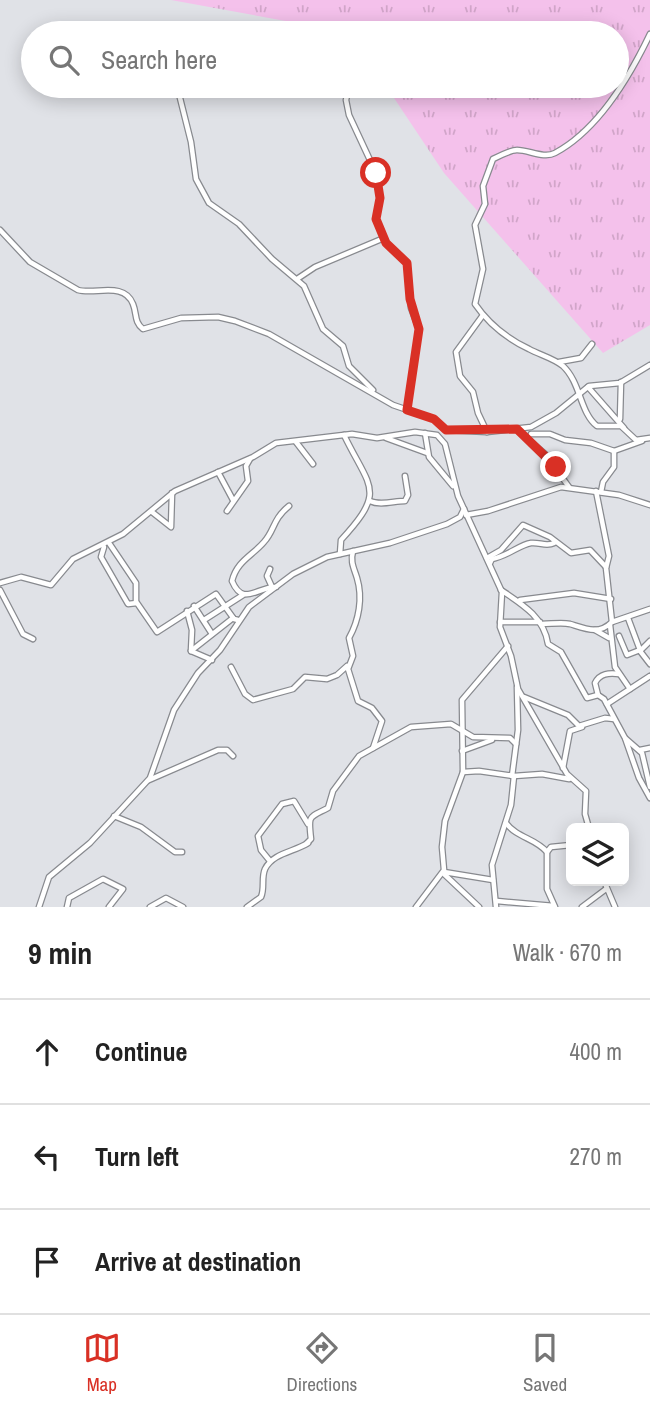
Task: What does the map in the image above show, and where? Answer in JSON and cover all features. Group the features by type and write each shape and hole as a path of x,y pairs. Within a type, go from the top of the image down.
{"street":[{"path":"629,71 650,34"},
{"path":"180,98 191,142 196,179 204,195 215,209 239,224 272,259 304,286 323,329 343,346 349,366 376,394"},
{"path":"346,98 349,115 376,173 380,198 376,219 383,238 407,263 410,299 419,329 407,410"},
{"path":"614,98 587,132 552,154 515,150 492,159 483,186 485,202 474,232 483,269 475,304 483,315 522,345 558,362 575,380 594,424 599,427 616,425 625,429"},
{"path":"0,230 30,262 78,290 86,293 110,290 126,296 134,306 139,327 143,329 181,318 218,317 235,321 261,330 298,354 407,410 434,419 446,430 487,432 536,425 588,387 621,382 650,365"},
{"path":"297,279 315,267 383,238"},
{"path":"483,315 456,352 460,376 473,392 478,413 487,432"},
{"path":"558,362 581,358 592,344"},
{"path":"620,420 621,382"},
{"path":"588,387 636,440 648,439"},
{"path":"530,440 536,425"},
{"path":"517,429 552,462 569,487"},
{"path":"425,433 428,453 456,490"},
{"path":"33,639 23,634 0,590 2,583 25,577 50,586 72,559 108,543 172,493 250,458 276,443 344,435 384,437 425,433 440,436 445,444 456,490 500,589 503,601 500,622 517,686 513,776 506,823 492,865 496,904 554,906 547,889 547,852 551,847 566,846"},
{"path":"531,434 550,434 614,451 648,439"},
{"path":"340,554 341,540 354,528 370,501 371,493 361,465 344,435"},
{"path":"384,437 428,453"},
{"path":"296,441 313,464"},
{"path":"614,451 614,466 598,492 607,540 606,568 611,599 609,638 620,674 630,689"},
{"path":"227,510 249,479 246,466 250,458"},
{"path":"218,472 233,500"},
{"path":"370,501 379,505 391,500 405,501 408,495 405,476"},
{"path":"191,651 293,574 340,554 447,524 465,512 488,511 569,487 650,505"},
{"path":"151,512 166,526 171,526 172,493"},
{"path":"275,587 251,596 243,595 233,584 233,576 243,560 266,540 277,517 289,506"},
{"path":"489,561 521,526 542,533 571,553 590,550 606,568"},
{"path":"108,543 100,554 106,569 125,602 136,602"},
{"path":"108,543 135,583 136,602 157,632 216,594 236,619"},
{"path":"489,561 508,556 527,544 554,543"},
{"path":"231,667 245,694 254,699 293,689 306,677 333,677 348,666 353,656 349,638 359,617 358,582 351,561 354,551"},
{"path":"270,569 267,576 275,587"},
{"path":"500,589 519,600 541,623 548,644 561,652 584,694 589,699 598,695"},
{"path":"519,600 575,593 611,599"},
{"path":"204,620 243,595"},
{"path":"194,606 212,634"},
{"path":"500,622 570,624 583,630 594,630 650,609"},
{"path":"187,611 192,630 191,651"},
{"path":"628,618 640,650 650,664"},
{"path":"39,907 49,877 86,847 148,780 174,710 198,673 212,660 236,619"},
{"path":"594,630 609,638"},
{"path":"619,636 626,654 640,650 650,641"},
{"path":"479,907 444,873 442,847 446,821 463,772 462,700 508,645"},
{"path":"191,651 212,660"},
{"path":"348,666 358,701 372,708 382,721 372,749"},
{"path":"620,674 607,674 598,678 595,682 598,695 607,704 625,738 639,778 650,798"},
{"path":"607,704 650,676"},
{"path":"517,686 570,779 586,791 585,814 588,823"},
{"path":"523,697 568,715 582,726"},
{"path":"563,768 570,731 605,718 615,720"},
{"path":"247,907 261,897 264,871 270,861 276,856 297,851 309,842 312,817 316,811 328,808 333,791 359,756 415,725 451,724 473,737 510,738 516,744"},
{"path":"462,751 496,738"},
{"path":"625,738 640,750 650,787"},
{"path":"640,750 650,748"},
{"path":"148,780 218,750 227,750 233,756"},
{"path":"643,766 650,765"},
{"path":"463,772 479,771 513,776 536,774 570,779"},
{"path":"270,861 261,850 258,836 284,802 294,801 310,829"},
{"path":"114,816 141,827 175,852 182,852"},
{"path":"506,823 516,835 534,842 547,852"},
{"path":"444,873 493,880"},
{"path":"416,907 444,873"},
{"path":"67,907 69,898 103,879 123,888 108,907"},
{"path":"605,886 615,907"},
{"path":"582,907 606,889"},
{"path":"150,907 166,898 183,907"}],"green space":[{"path":"171,0 650,0 650,325 603,353 444,173 394,98 629,98 629,21 286,21"}],"route":[{"path":"376,173 380,195 376,219 386,243 407,263 411,308 419,329 407,410 437,420 446,430 487,432 517,429 556,467"}]}
